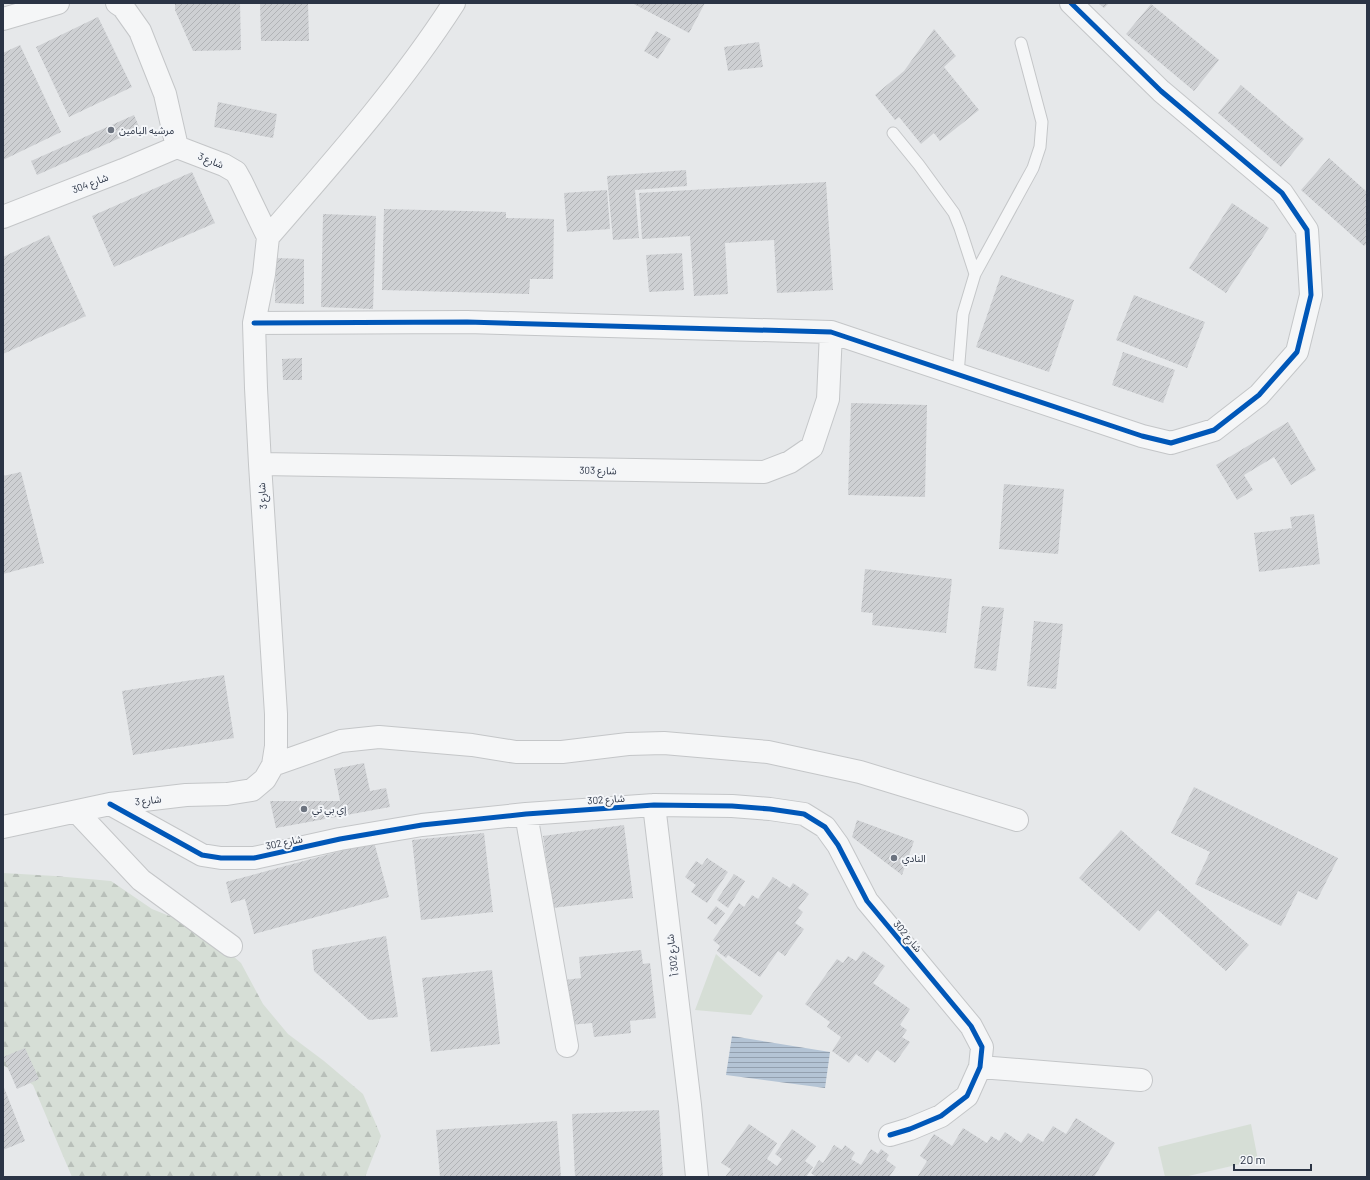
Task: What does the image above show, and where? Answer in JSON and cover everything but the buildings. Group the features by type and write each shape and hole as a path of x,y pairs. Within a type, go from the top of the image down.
{"street":[{"path":"3,19 58,3"},
{"path":"117,3 123,6 140,31 165,94 177,147"},
{"path":"268,237 366,124 436,31 454,3"},
{"path":"254,324 467,322 831,332 1142,436 1171,442 1214,430 1259,395 1297,352 1311,295 1308,230 1282,193 1161,91 1071,3"},
{"name":"شارع 304","path":"3,217 177,147"},
{"name":"شارع 3","path":"3,827 110,804 186,795 227,794 252,790 265,779 273,765 276,746 276,714 260,464 254,324 264,274 268,237 236,172 224,165 177,147"},
{"name":"شارع 303","path":"260,464 764,472 790,462 812,447 828,399 831,332"},
{"path":"273,765 341,741 380,737 472,745 516,752 562,752 628,744 664,743 768,752 860,772 1017,820"},
{"name":"شارع 302","path":"110,804 202,855 221,858 254,858 340,839 422,825 526,814 654,805 732,806 770,809 804,814 825,827 838,845 867,901 971,1026 982,1047 980,1067 967,1096 941,1116 910,1129 890,1135"},
{"name":"شارع 302 أ","path":"654,805 690,1105 697,1177"},
{"path":"77,812 141,880 231,946"},
{"path":"526,814 566,1046"},
{"path":"980,1067 1141,1080"}],"lane":[{"path":"958,374 963,314 975,274 1033,168 1040,147 1042,122 1021,43"},
{"path":"894,134 954,213 975,274"}],"green space":[{"path":"3,873 111,881 152,909 202,929 241,963 263,1004 288,1034 324,1061 363,1094 381,1136 365,1177 72,1177 33,1085 3,1065"},
{"path":"716,954 763,996 751,1015 695,1010"},
{"path":"1251,1124 1258,1160 1184,1177 1165,1177 1158,1147"}],"water":[{"path":"732,1036 830,1052 825,1088 726,1075"}],"cycle path":[{"path":"254,323 467,322 831,332 1142,436 1171,443 1214,430 1259,395 1297,352 1311,295 1307,230 1282,193 1161,91 1071,3"},
{"path":"110,804 202,855 221,858 254,858 340,839 422,825 526,814 654,805 732,806 770,809 804,814 825,827 838,845 867,901 971,1026 982,1047 980,1067 967,1096 941,1116 910,1129 890,1135"}],"place":[{"name":"مرشيه اليامين","path":"111,130"},
{"name":"إي بي تي","path":"304,809"},
{"name":"النادي","path":"894,858"}]}
